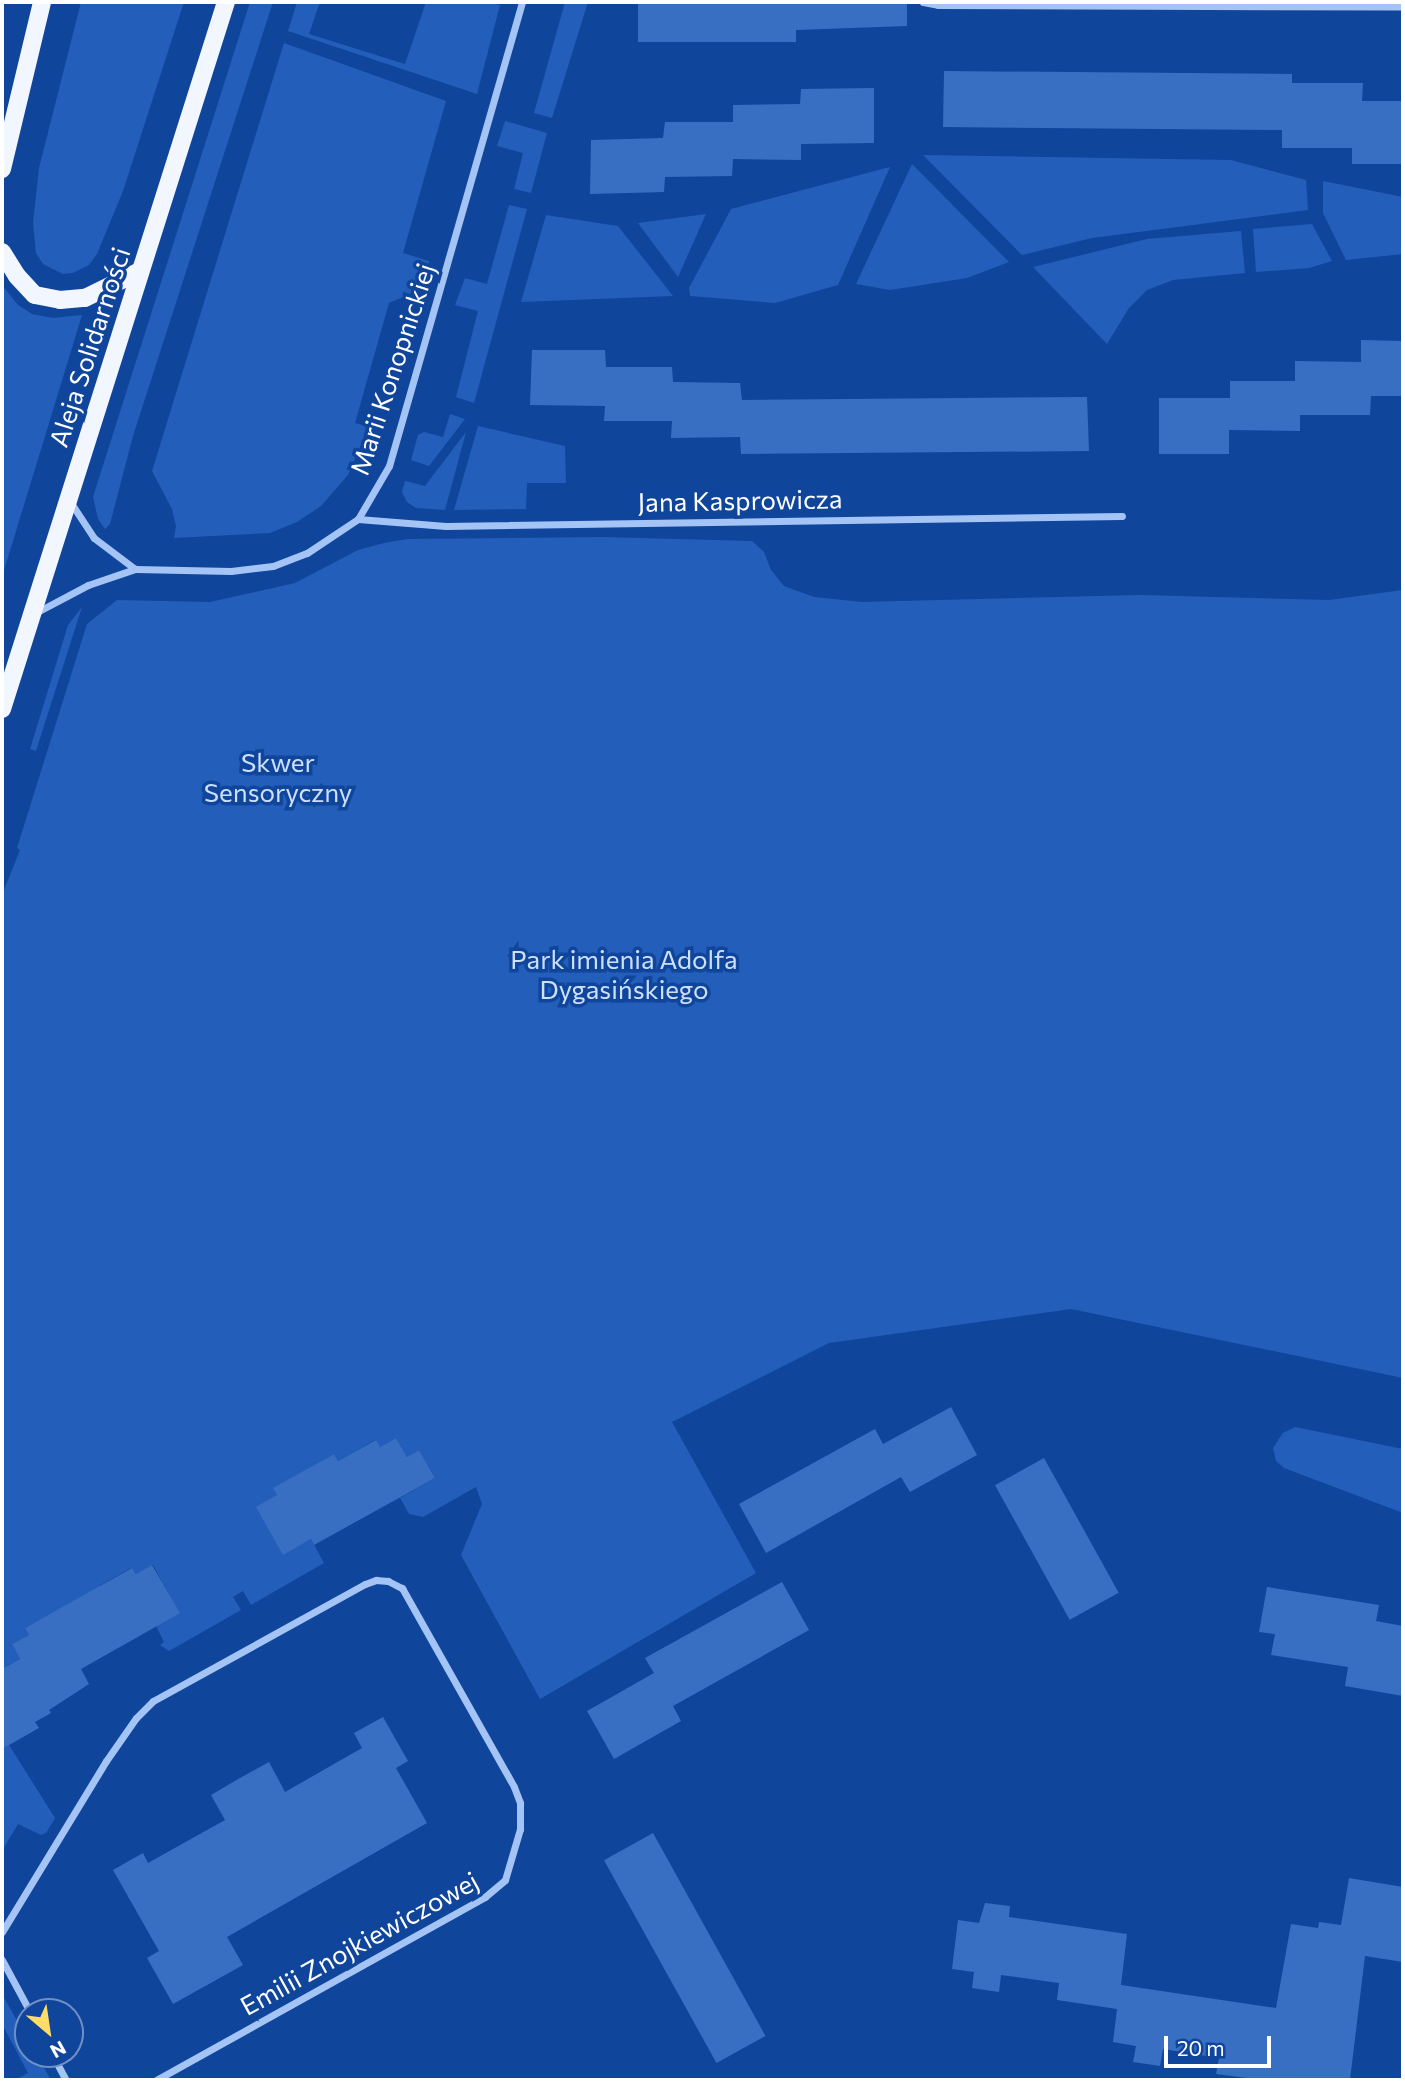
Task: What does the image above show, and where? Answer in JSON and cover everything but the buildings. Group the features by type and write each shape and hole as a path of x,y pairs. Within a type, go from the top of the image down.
{"main road":[{"path":"2,169 42,2"},
{"name":"Aleja Solidarności","path":"2,709 226,2"},
{"path":"2,251 17,276 35,295 60,300 85,298 141,271"}],"street":[{"name":"Marii Konopnickiej","path":"32,614 88,584 135,569 231,571 273,566 307,553 358,519 389,466 522,2"},
{"path":"923,2 952,5 1403,7"},
{"path":"68,499 93,538 135,569"},
{"name":"Jana Kasprowicza","path":"358,519 419,526 1122,516"},
{"name":"Emilii Znojkiewiczowej","path":"2,1932 106,1761 136,1718 153,1701 365,1584 388,1581 402,1588 520,1802 520,1829 505,1880 485,1897 156,2080"},
{"path":"2,1960 22,1998"}],"green space":[{"path":"81,2 184,2 123,191 97,254 89,265 73,273 63,274 43,264 36,253 33,223 39,168"},
{"path":"250,2 273,2 133,436 110,524 105,529 98,519 93,497"},
{"path":"297,2 320,2 309,34 405,64 426,2 488,2 500,5 477,94 288,31"},
{"path":"565,2 588,2 552,118 534,113"},
{"path":"284,43 446,101 403,253 429,261 428,271 425,281 415,292 389,303 355,423 369,427 348,475 321,506 297,522 270,533 174,538 176,526 172,509 152,471"},
{"path":"505,121 547,133 531,193 514,189 523,153 497,146"},
{"path":"923,155 1231,160 1306,180 1308,210 1092,238 1022,255"},
{"path":"912,164 1009,262 967,278 890,290 856,284"},
{"path":"890,167 838,285 775,303 690,296 689,288 731,209"},
{"path":"1323,181 1403,197 1403,254 1346,260 1323,213"},
{"path":"509,205 527,209 474,403 456,397 478,311 455,305 465,278 487,284"},
{"path":"706,214 678,277 638,223"},
{"path":"546,215 618,226 673,296 521,302"},
{"path":"1312,224 1332,261 1309,268 1256,272 1253,229"},
{"path":"1241,231 1245,273 1173,280 1147,290 1129,308 1107,344 1033,267 1147,239"},
{"path":"2,285 18,305 32,314 53,318 82,315 2,577"},
{"path":"450,414 465,419 429,466 411,460 418,435 424,432 443,437"},
{"path":"478,426 565,446 566,483 527,483 526,509 454,510"},
{"path":"466,432 445,510 416,508 407,502 402,492 405,481 425,486"},
{"name":"Park imienia Adolfa Dygasińskiego","path":"602,537 752,541 764,552 771,570 784,586 814,597 862,602 1140,595 1329,600 1403,590 1403,1378 1071,1309 829,1343 672,1422 756,1573 540,1699 461,1555 482,1504 476,1487 423,1517 409,1514 400,1498 435,1478 419,1450 407,1457 396,1438 380,1447 375,1440 338,1461 334,1454 274,1488 283,1554 311,1539 324,1563 251,1605 243,1591 233,1597 241,1610 169,1651 160,1645 164,1642 156,1626 179,1613 153,1565 136,1574 131,1568 99,1586 103,1593 54,1612 25,1628 29,1635 12,1644 20,1659 7,1666 11,1673 2,1679 2,895 20,850 17,848 87,624 117,600 210,602 295,583 358,550 407,539"},
{"path":"82,607 36,751 30,749 68,625"},
{"path":"1295,1427 1403,1449 1403,1513 1284,1468 1276,1461 1273,1448 1283,1433"},
{"path":"9,1745 55,1818 46,1833 41,1835 18,1824 2,1851 2,1749"},
{"path":"2,1994 14,2015 14,2047 2,2024"},
{"path":"25,2068 44,2068 51,2080 15,2080 28,2073"}],"park label":[{"name":"Skwer Sensoryczny","path":"278,777"}]}
